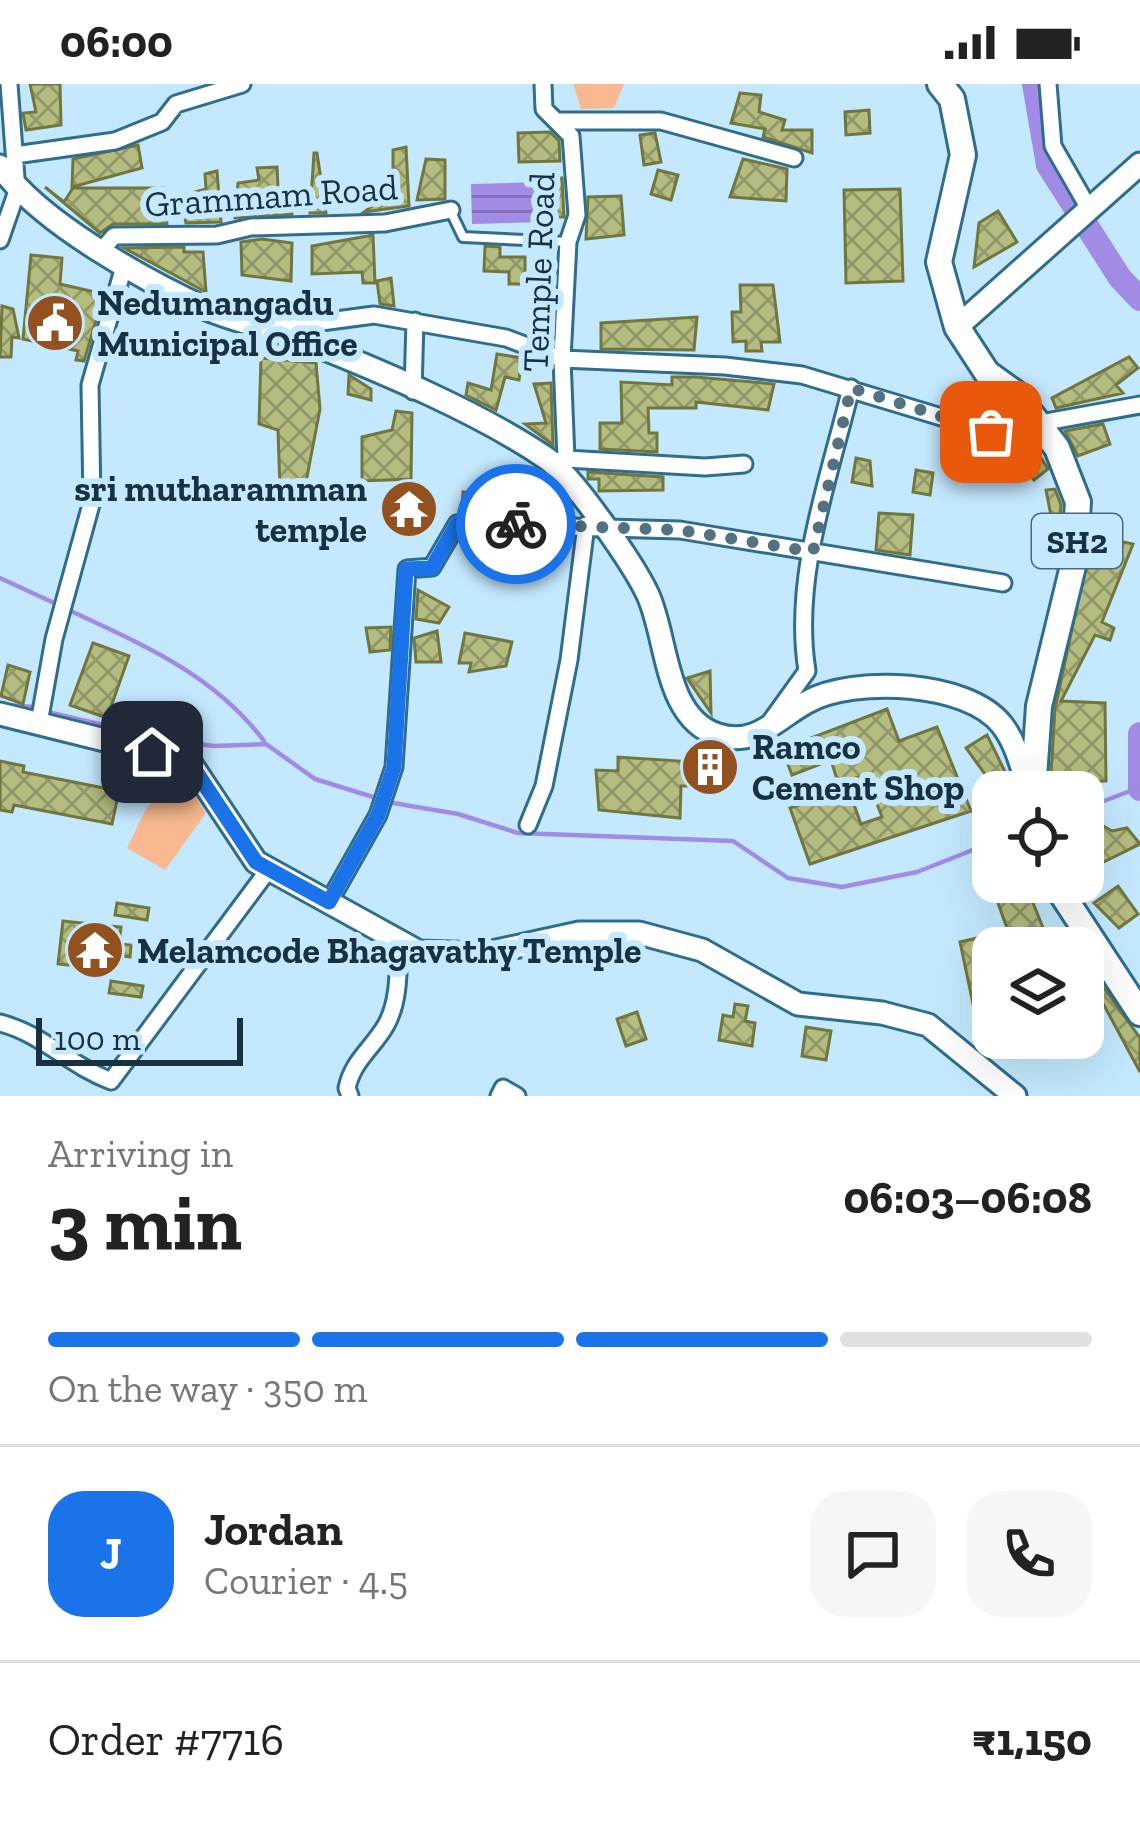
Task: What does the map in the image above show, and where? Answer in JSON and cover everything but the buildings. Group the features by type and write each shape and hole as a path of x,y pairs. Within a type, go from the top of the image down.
{"main road":[{"name":"SH2","path":"940,84 952,99 963,155 939,262 957,327 987,374 1016,393 1038,422 1068,472 1078,502 1078,530 1048,651 1034,771"},
{"path":"8,161 17,191 102,250 206,308 413,391 559,460 594,525 650,600 682,706 698,727 722,737 753,736 808,700 909,687 958,694 1002,725 1023,771"},
{"path":"957,327 1088,207 1137,170"},
{"path":"0,714 189,761 256,862 419,952 483,954 579,933 638,933 702,950 798,1004 882,1012 928,1025 1015,1096"},
{"path":"1068,903 1140,1013"}],"street":[{"path":"9,84 8,161 115,140 163,122 176,104 242,84"},
{"name":"Temple Road","path":"543,84 544,109 571,136 577,215 568,242 559,460"},
{"path":"1048,84 1053,146 1088,207"},
{"path":"556,121 661,121 794,158"},
{"path":"0,240 17,191"},
{"name":"Grammam Road","path":"102,250 114,236 217,236 251,227 385,223 451,210"},
{"path":"39,723 54,639 92,501 90,385 125,263"},
{"path":"268,329 374,315 506,338 562,359 725,366 851,388 991,432 1140,405"},
{"path":"413,391 415,321"},
{"path":"767,729 772,713 796,692 807,671 804,604 851,388"},
{"path":"559,460 705,467 744,464"},
{"path":"329,902 378,815 394,767 406,569 432,568 457,524 680,530 1003,583"},
{"path":"528,826 544,786 594,525"},
{"path":"0,1023 33,1032 69,1064 111,1089 269,869"},
{"path":"350,1096 346,1088 355,1064 385,1028 393,1008 400,941"},
{"path":"499,1096 503,1088 517,1096"}],"lane":[{"path":"451,210 463,237 568,242"}],"shaded area":[{"path":"573,84 624,84 614,108 581,109"},
{"path":"544,182 545,222 472,224 471,184"},
{"path":"182,775 206,813 165,870 127,848 147,807"}],"waterway":[{"path":"1034,84 1048,165 1120,278 1140,299"},
{"path":"0,578 52,602"},
{"path":"73,612 178,665 224,698 264,741"},
{"path":"6,705 34,707"},
{"path":"52,713 167,740 214,746 266,744 315,779 373,797"},
{"path":"1140,734 1140,789"},
{"path":"1104,801 1138,788"},
{"path":"393,803 458,814 518,833 733,841 788,878 842,887 917,872 972,850"}],"way so far":[{"path":"516,524 680,530 813,552 851,388 991,432"}],"place":[{"name":"Nedumangadu Municipal Office","path":"55,323"},
{"name":"sri mutharamman temple","path":"409,509"},
{"name":"Ramco Cement Shop","path":"710,767"},
{"name":"Melamcode Bhagavathy Temple","path":"95,950"}],"route":[{"path":"152,752 189,761 256,862 329,902 378,815 394,767 405,649 406,569 432,568 457,524 516,524"}]}
